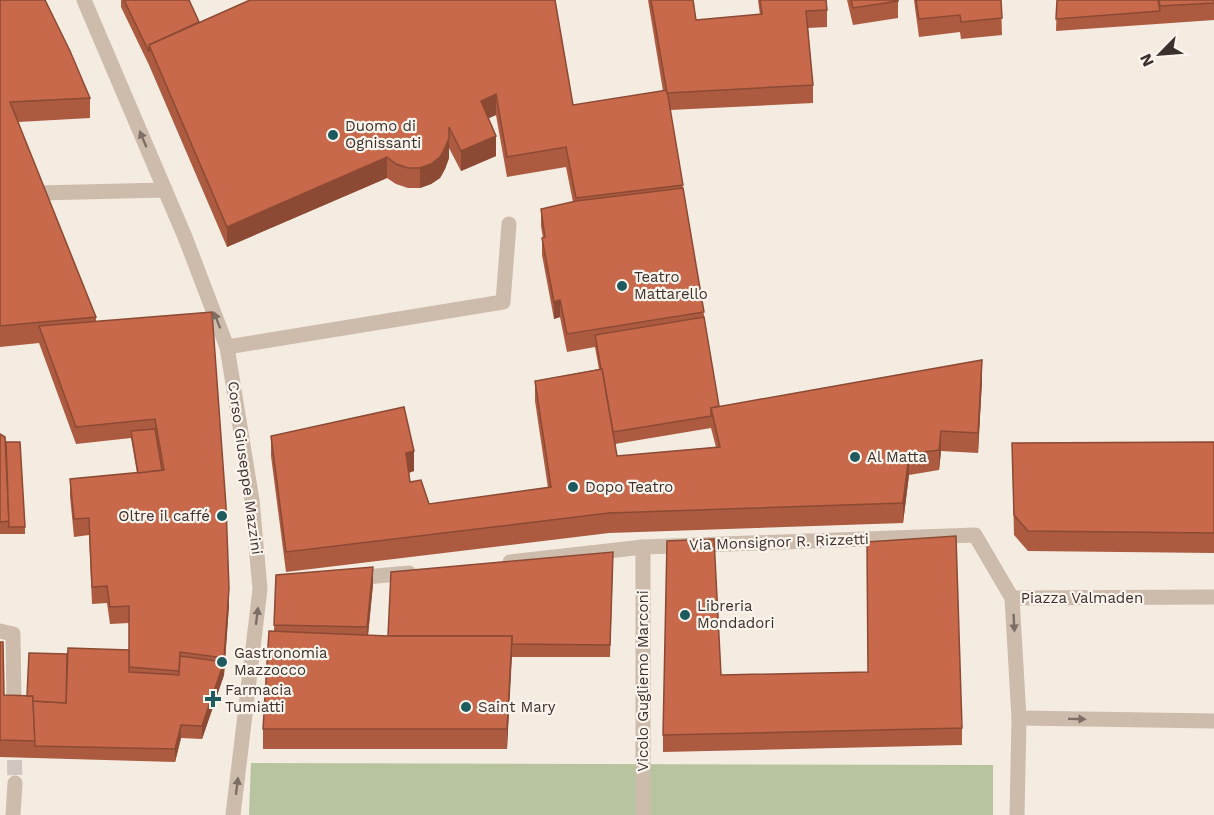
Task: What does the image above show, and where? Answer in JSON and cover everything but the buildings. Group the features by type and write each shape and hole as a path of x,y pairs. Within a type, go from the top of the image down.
{"street":[{"name":"Corso Giuseppe Mazzini","path":"84,0 165,190 227,347 266,588 233,815"},
{"path":"38,193 165,190"},
{"path":"227,347 503,302 509,224"},
{"name":"Via Monsignor R. Rizzetti","path":"492,564 643,547 975,535 1012,598"},
{"name":"Vicolo Gugliemo Marconi","path":"643,547 643,815"},
{"path":"341,580 422,571"},
{"name":"Piazza Valmaden","path":"1017,815 1019,718 1012,598 1214,597"},
{"path":"0,631 13,634 14,704"},
{"path":"1019,718 1214,721"},
{"path":"13,815 15,783"}],"green space":[{"path":"251,763 993,765 993,815 249,815"}],"tunnel":[{"path":"14,737 15,783"}],"place":[{"name":"Duomo di Ognissanti","path":"333,135"},
{"name":"Teatro Mattarello","path":"622,286"},
{"name":"Al Matta","path":"855,457"},
{"name":"Dopo Teatro","path":"573,487"},
{"name":"Oltre il caffé","path":"222,516"},
{"name":"Libreria Mondadori","path":"685,615"},
{"name":"Gastronomia Mazzocco","path":"222,662"},
{"name":"Farmacia Tumiatti","path":"213,699"},
{"name":"Saint Mary","path":"466,707"}]}
